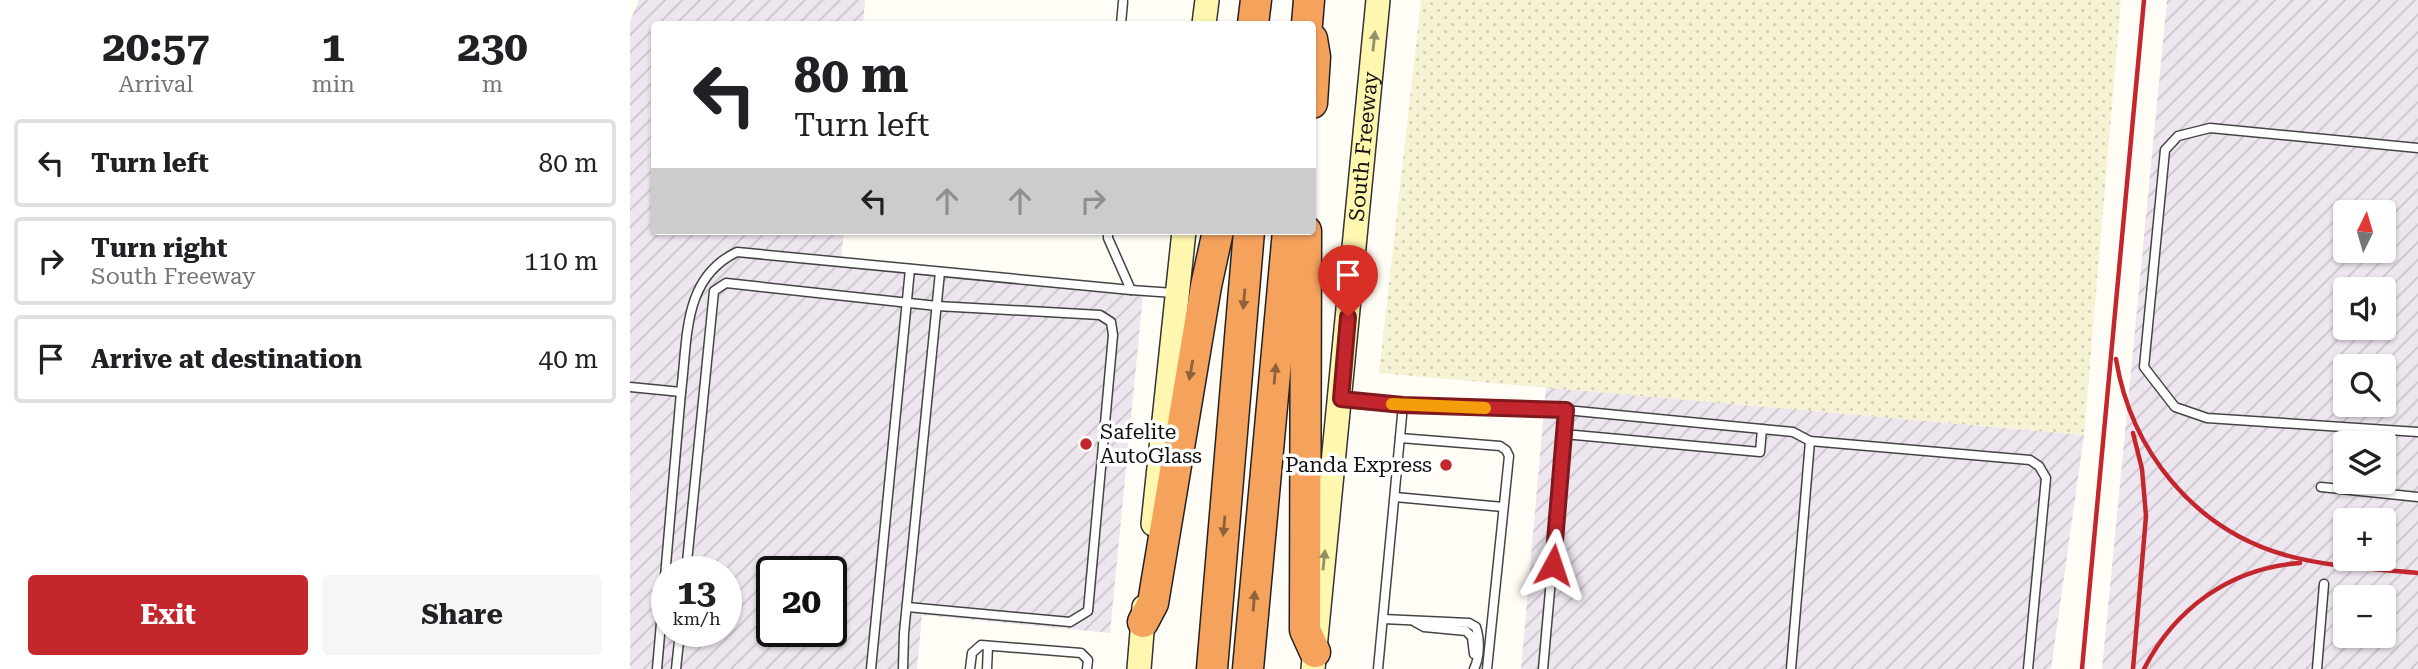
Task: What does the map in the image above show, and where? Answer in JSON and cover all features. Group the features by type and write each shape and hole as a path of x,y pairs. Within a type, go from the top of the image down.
{"highway":[{"path":"1253,21 1256,0"},
{"path":"1267,21 1269,0"},
{"path":"1143,622 1153,603 1206,286 1217,235"},
{"path":"1212,669 1250,235"},
{"path":"1248,669 1288,235"},
{"path":"1306,235 1305,630 1314,661"}],"main road":[{"path":"1204,21 1207,0"},
{"name":"South Freeway","path":"1314,661 1378,0"},
{"path":"1139,669 1184,235"}],"lane":[{"path":"1121,21 1123,2"},
{"path":"2418,148 2210,128 2178,136 2165,150 2144,367 2175,407 2207,418 2418,432"},
{"path":"1108,235 1131,290"},
{"path":"657,669 681,392 693,297 706,275 720,260 737,252 1177,294"},
{"path":"871,669 910,269"},
{"path":"903,669 940,272"},
{"path":"688,556 713,291 726,283 937,306 1100,315 1111,322 1113,335 1088,611 1070,622 907,607"},
{"path":"630,387 681,392"},
{"path":"1341,399 1403,405 1566,410 1793,432 1810,441 2030,460 2039,466 2046,478 2028,669"},
{"path":"1378,669 1403,405"},
{"path":"1543,669 1566,410"},
{"path":"1564,434 1760,452 1762,429"},
{"path":"1400,438 1500,446 1506,450 1508,456 1487,669"},
{"path":"1791,669 1810,441"},
{"path":"2321,487 2418,497"},
{"path":"1395,497 1503,507"},
{"path":"2317,669 2324,584"},
{"path":"1383,619 1469,624 1476,627 1479,637 1475,668"},
{"path":"970,669 972,653 981,645 1081,653 1088,660 1087,669"},
{"path":"986,669 988,646"},
{"path":"676,669 678,647"}],"shaded area":[{"path":"639,0 865,0 863,21 651,21 651,235 844,235 840,267 1143,295 1110,633 922,615 917,669 630,669 630,21"},
{"path":"1421,0 2121,0 2084,435 1379,373"},
{"path":"2167,0 2418,0 2418,669 2102,669"},
{"path":"1546,387 2084,435 2051,669 1521,669"}],"railway":[{"path":"2082,669 2144,0"},
{"path":"2116,359 2124,393 2136,425 2152,455 2172,482 2195,506 2222,526 2252,543 2301,559 2418,573"},
{"path":"2133,433 2142,469 2146,516 2133,669"},
{"path":"2144,669 2172,627 2208,595 2251,573 2300,563"}],"slow traffic":[{"path":"1392,404 1485,408"}],"place":[{"name":"Safelite AutoGlass","path":"1086,444"},
{"name":"Panda Express","path":"1446,465"}],"route":[{"path":"1348,317 1341,399 1403,405 1566,410 1553,565"}]}
